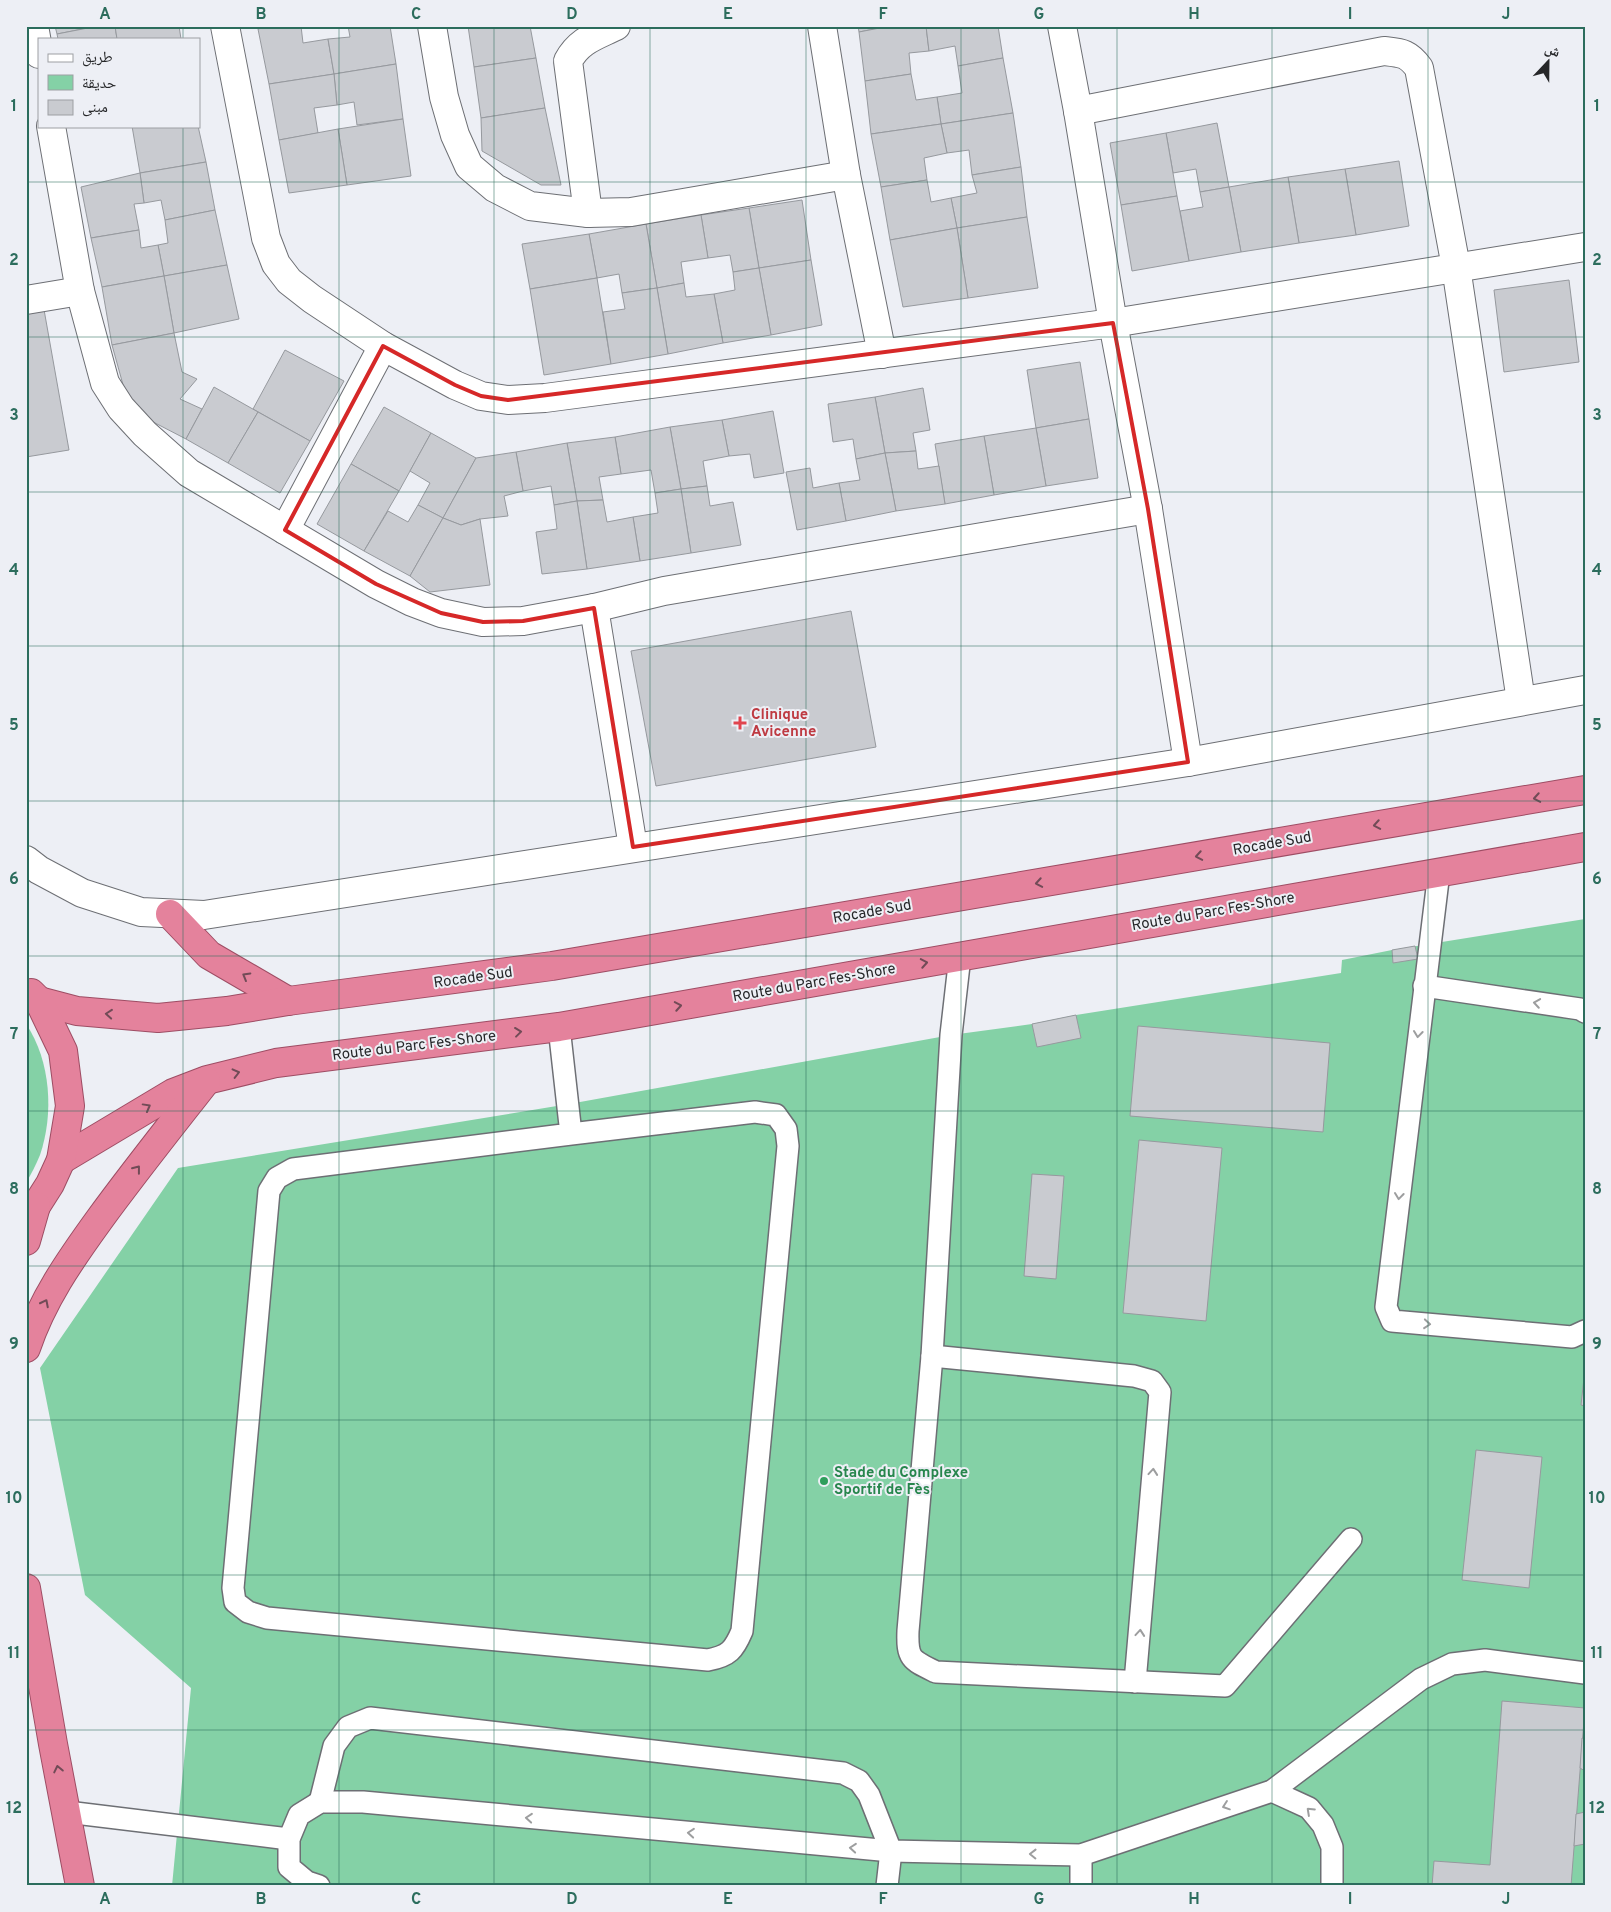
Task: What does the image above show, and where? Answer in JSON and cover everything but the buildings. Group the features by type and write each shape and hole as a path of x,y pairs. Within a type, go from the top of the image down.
{"highway":[{"name":"Rocade Sud","path":"33,995 77,1011 158,1018 227,1011 288,1001 552,966 1585,790"},
{"name":"Route du Parc Fes-Shore","path":"61,1160 173,1093 207,1080 276,1063 559,1026 1585,847"},
{"path":"170,914 209,955 288,1001"},
{"path":"26,1241 31,1211 50,1184 61,1160 70,1106 63,1051 33,995"},
{"path":"26,1348 45,1301 75,1254 127,1182 207,1080"},
{"path":"26,1588 80,1886"}],"street":[{"path":"34,26 38,48"},
{"path":"225,26 266,238 276,264 289,281 312,299 383,346 455,385 481,396 508,400 545,398 1113,324 1585,247"},
{"path":"432,26 444,97 455,135 469,166 495,188 530,206 588,213 631,212 846,176"},
{"path":"588,213 568,60 574,49 587,40 616,26"},
{"path":"822,26 846,176 882,354"},
{"path":"1062,26 1113,324 1148,509 1188,762"},
{"path":"1078,111 1384,51 1402,53 1412,58 1419,68 1456,267 1521,701"},
{"path":"51,128 80,291 105,383 121,408 145,434 189,472 376,584 412,602 441,613 482,622 523,621 594,608 664,592 1148,509"},
{"path":"26,300 80,291"},
{"path":"285,530 383,346"},
{"path":"594,608 633,847"},
{"path":"26,860 39,870 82,893 141,912 204,915 1188,762 1585,690"}],"lane":[{"path":"1439,872 1386,1307 1392,1321 1572,1337 1585,1331"},
{"path":"960,956 951,1035 932,1356 908,1649 916,1662 936,1672 1225,1686 1351,1539"},
{"path":"1424,986 1585,1012"},
{"path":"559,1026 571,1134"},
{"path":"755,1112 776,1115 786,1129 788,1146 743,1621 742,1631 735,1647 723,1657 708,1660 276,1619 248,1612 235,1602 233,1588 268,1191 277,1178 293,1169 571,1134 755,1112"},
{"path":"932,1356 1134,1376 1152,1381 1160,1392 1136,1682"},
{"path":"319,1886 307,1882 289,1867 289,1839 298,1815 320,1802 363,1802 891,1851 1081,1856 1272,1791 1421,1680 1452,1664 1484,1660 1585,1673"},
{"path":"320,1802 334,1746 348,1726 370,1718 843,1773 860,1781 869,1795 891,1851 887,1886"},
{"path":"1272,1791 1309,1808 1323,1825 1332,1848 1332,1886"},
{"path":"67,1812 289,1839"},
{"path":"1081,1856 1081,1886"}],"highlighted area":[{"path":"1113,323 1148,509 1188,762 633,847 594,608 523,621 483,622 441,613 376,584 285,530 383,346 455,385 481,396 508,400"}],"green space":[{"name":"Stade du Complexe Sportif de Fès","path":"1585,919 1585,1886 172,1886 191,1688 85,1595 40,1368 178,1168 569,1104 951,1035 1032,1024 1076,1015 1341,973 1342,960 1392,950"},
{"path":"26,1024 41,1054 48,1088 48,1105 47,1122 40,1155 26,1183"}],"place":[{"name":"Clinique Avicenne","path":"740,723"},
{"name":"Stade du Complexe Sportif de Fès","path":"824,1481"}]}
